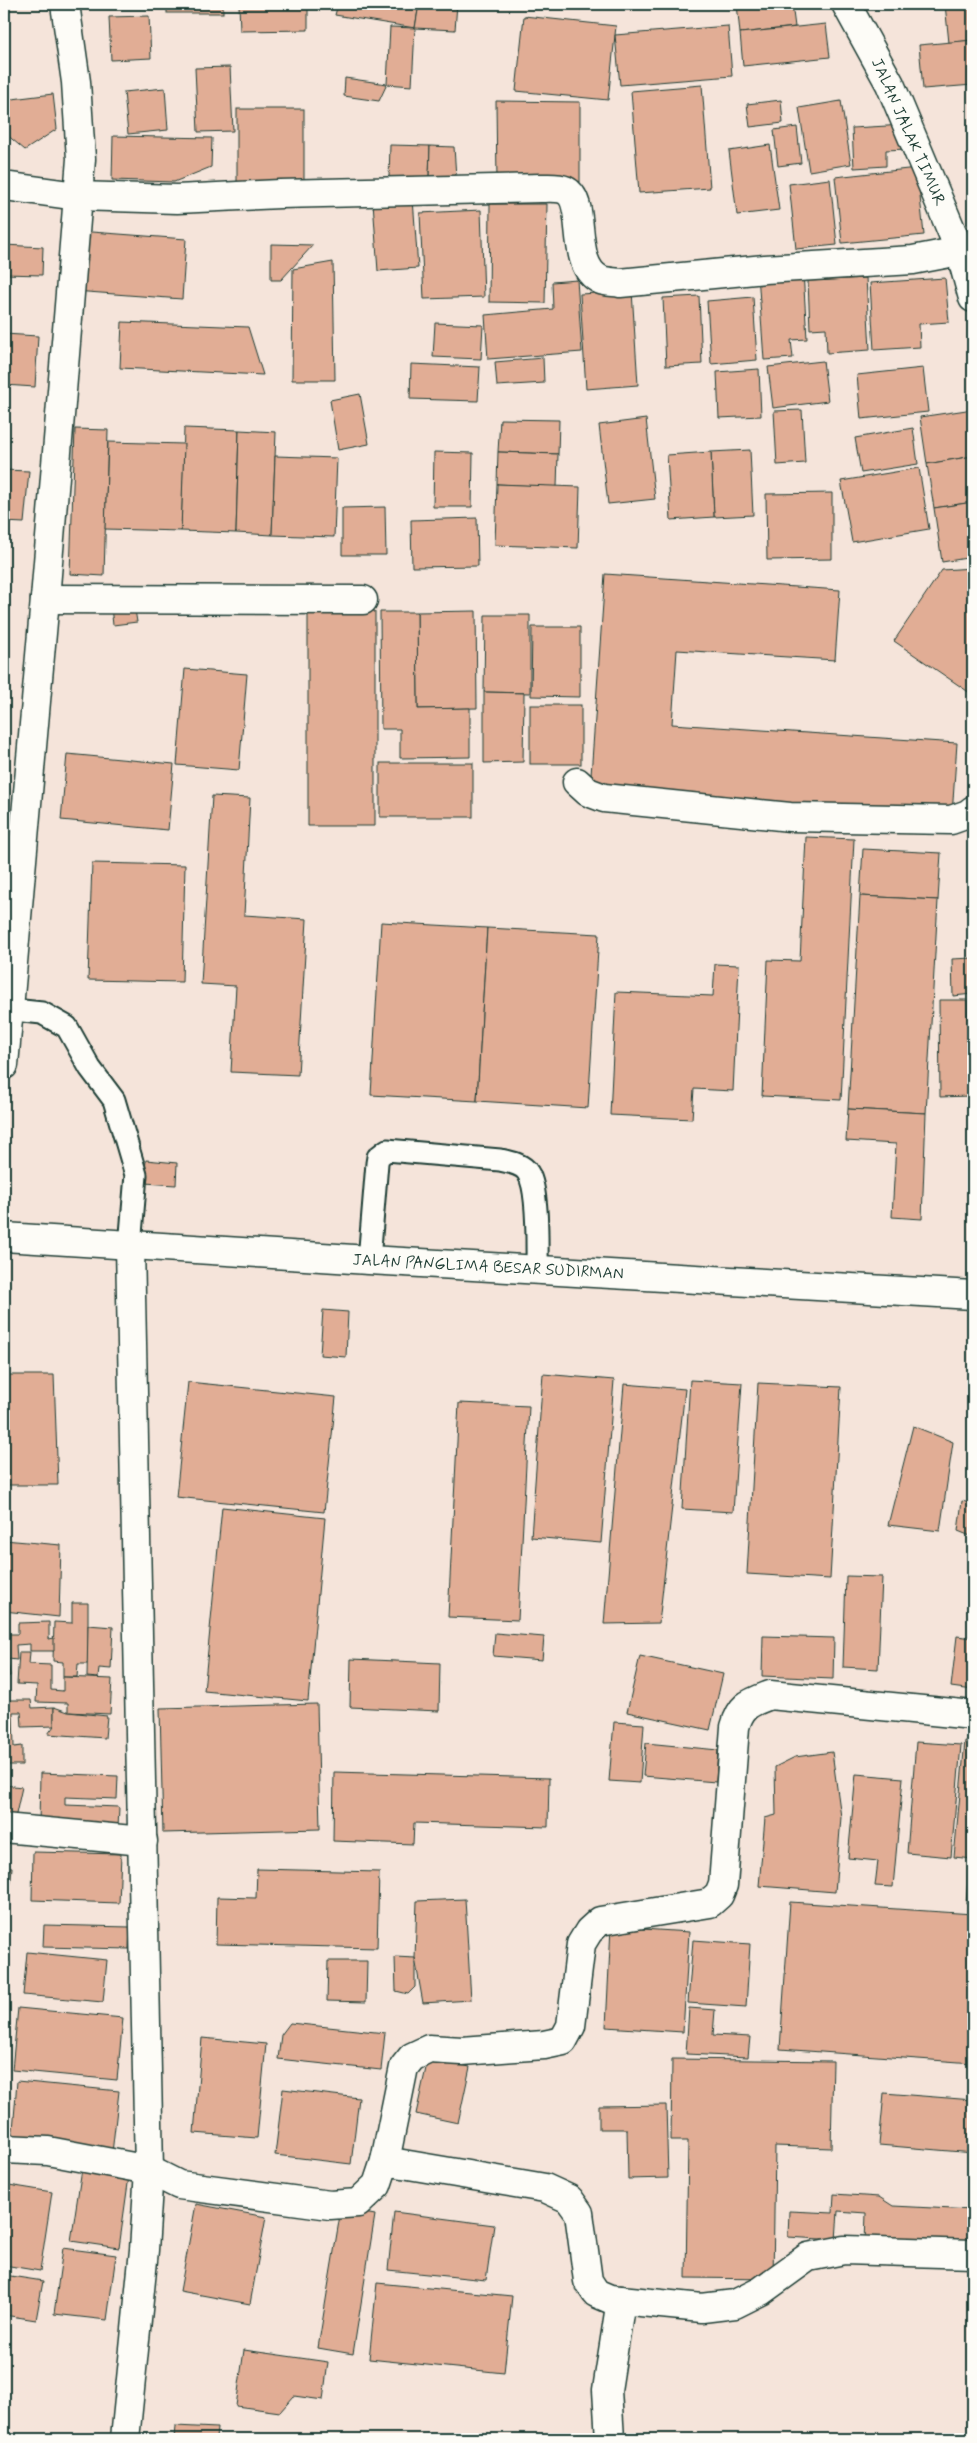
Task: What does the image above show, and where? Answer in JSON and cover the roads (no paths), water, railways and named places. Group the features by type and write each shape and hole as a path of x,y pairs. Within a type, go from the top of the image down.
{"main road":[{"path":"4,1065 6,1009 45,599 76,196 81,158 76,82 65,4"},
{"name":"JALAN JALAK TIMUR","path":"846,4 890,84 967,251 973,298"},
{"path":"4,186 76,196 177,200 280,194 564,189 571,194 575,202 581,246 587,267 601,280 620,283 765,270 913,260 967,251"},
{"path":"45,599 363,600"},
{"path":"577,782 588,792 604,798 790,817 951,820 968,814 973,810"},
{"name":"JALAN PANGLIMA BESAR SUDIRMAN","path":"4,1237 973,1295"},
{"path":"125,2439 144,2250 149,2170 130,1246"},
{"path":"4,2149 48,2151 149,2170 178,2185 330,2205 358,2203 377,2185 385,2161 404,2067 412,2058 429,2048 462,2051 544,2045 564,2041 571,2026 581,1944 588,1931 600,1922 652,1912 689,1908 710,1903 719,1895 722,1885 736,1728 739,1712 751,1702 770,1695 973,1715"},
{"path":"4,1828 143,1841"},
{"path":"385,2161 545,2188 569,2198 578,2213 588,2281 596,2293 610,2299 702,2308 734,2304 761,2290 808,2257 844,2250 973,2254"},
{"path":"610,2439 607,2390 621,2300"}],"lane":[{"path":"6,1009 42,1013 67,1027 90,1068 114,1100 136,1175 130,1246"},
{"path":"369,1260 378,1157 388,1150 500,1160 517,1164 528,1172 536,1211 537,1270"}]}
